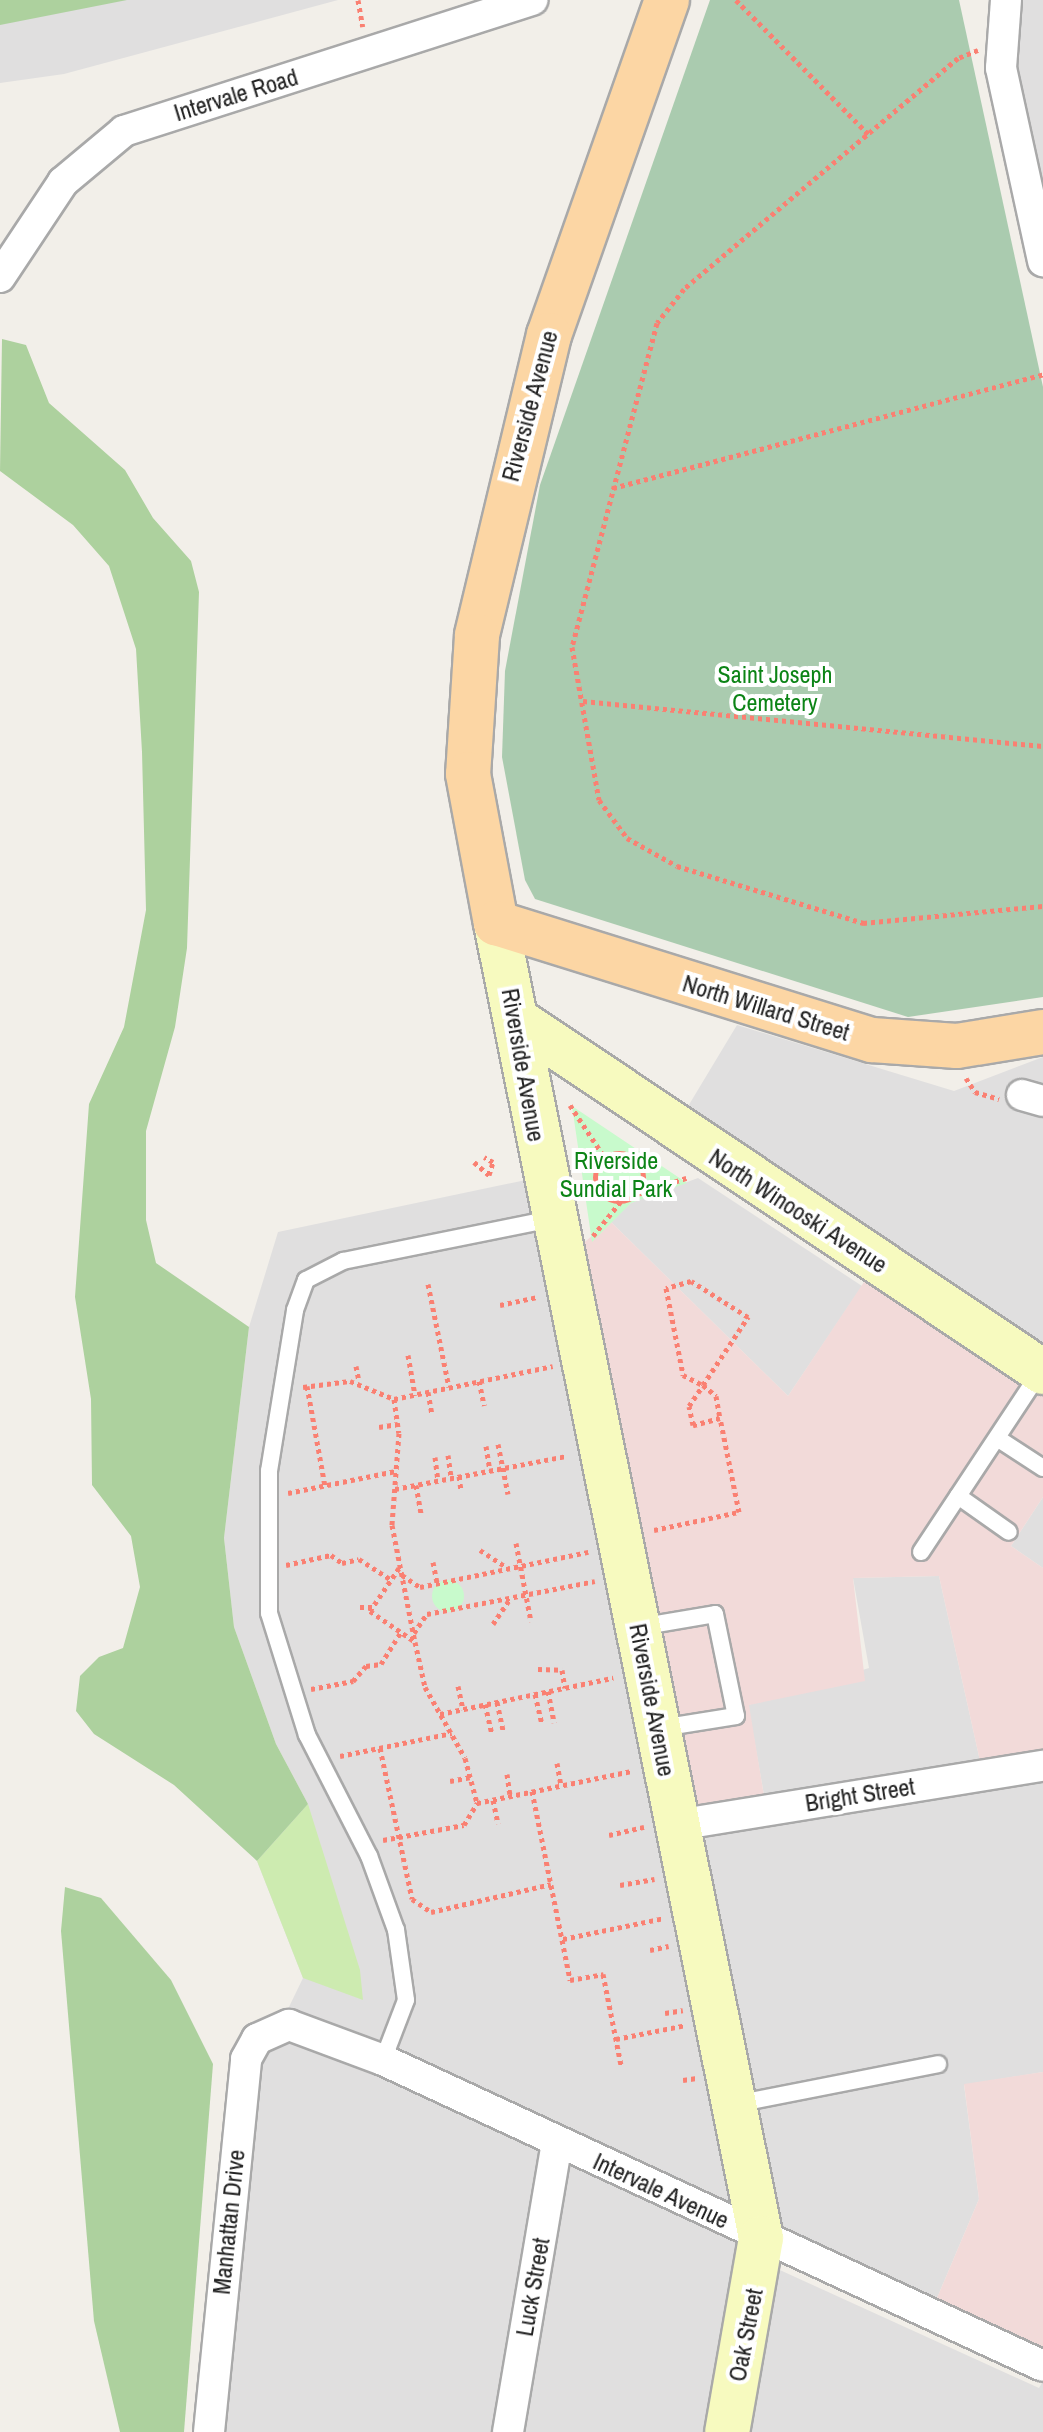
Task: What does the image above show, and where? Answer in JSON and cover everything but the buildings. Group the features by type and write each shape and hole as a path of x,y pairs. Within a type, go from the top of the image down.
{"main road":[{"name":"Riverside Avenue","path":"496,923 468,774 477,636 549,335 667,0"},
{"name":"North Willard Street","path":"496,923 872,1040 957,1046 1043,1032"}],"street":[{"name":"Intervale Road","path":"0,277 63,182 124,131 533,0"},
{"path":"1006,0 999,45 1043,261"},
{"name":"Riverside Avenue","path":"496,923 580,1361 633,1550 637,1627 761,2238"},
{"name":"North Winooski Avenue","path":"517,1020 1042,1372"},
{"name":"Bright Street","path":"677,1825 1043,1766"},
{"name":"Intervale Avenue","path":"277,2027 319,2031 1043,2366"},
{"name":"Manhattan Drive","path":"209,2432 244,2071 257,2039 277,2027"},
{"name":"Luck Street","path":"508,2432 557,2142"},
{"name":"Oak Street","path":"727,2432 761,2238"}],"lane":[{"path":"383,2060 403,2017 404,1966 363,1844 317,1760 269,1613 268,1497 282,1390 301,1290 320,1269 551,1219"},
{"path":"921,1552 1042,1372"},
{"path":"997,1438 1043,1468"},
{"path":"958,1496 1009,1532"},
{"path":"637,1627 715,1614 736,1716 658,1729"},
{"path":"733,2105 938,2064"}],"path":[{"path":"736,0 869,135"},
{"path":"999,45 958,58 684,289 657,323 572,647 599,800 627,838 677,866 863,923 1043,906"},
{"path":"613,488 1043,374"},
{"path":"583,701 1043,746"},
{"path":"957,1046 975,1092 996,1100 1033,1098"},
{"path":"569,1104 605,1158"},
{"path":"474,1162 489,1175 493,1162 484,1157"},
{"path":"605,1158 635,1158 643,1179 636,1194"},
{"path":"605,1158 596,1182 605,1196 621,1201"},
{"path":"593,1236 621,1201 686,1178"},
{"path":"414,1634 427,1614 526,1594 633,1550 739,1512 716,1396 703,1385 683,1375 666,1288 691,1281 748,1317 703,1385 689,1406 693,1425 720,1418"},
{"path":"428,1284 449,1387"},
{"path":"500,1305 566,1291"},
{"path":"408,1355 415,1395"},
{"path":"282,1390 359,1382 394,1399 580,1361"},
{"path":"356,1366 359,1382"},
{"path":"479,1381 484,1405"},
{"path":"307,1386 325,1486"},
{"path":"428,1392 432,1414"},
{"path":"363,1844 464,1825 477,1803 452,1733 425,1687 415,1642 400,1566 395,1489 398,1424 394,1399"},
{"path":"379,1427 398,1424"},
{"path":"498,1444 508,1494"},
{"path":"486,1446 490,1470"},
{"path":"448,1455 461,1490"},
{"path":"395,1489 566,1456"},
{"path":"435,1457 438,1480"},
{"path":"268,1497 396,1471"},
{"path":"416,1485 421,1514"},
{"path":"516,1543 531,1622"},
{"path":"480,1550 509,1568"},
{"path":"402,1575 420,1587 509,1568 633,1550"},
{"path":"304,1561 359,1559 391,1580"},
{"path":"433,1562 437,1583"},
{"path":"372,1607 400,1566"},
{"path":"493,1624 510,1598"},
{"path":"360,1607 372,1607 415,1642"},
{"path":"331,1685 381,1664 401,1632"},
{"path":"538,1669 562,1670 565,1688"},
{"path":"440,1714 613,1678"},
{"path":"458,1686 463,1709"},
{"path":"548,1691 554,1722"},
{"path":"535,1694 542,1724"},
{"path":"497,1702 503,1731"},
{"path":"485,1704 492,1734"},
{"path":"317,1760 452,1733"},
{"path":"380,1748 412,1899 431,1912 551,1884"},
{"path":"557,1763 561,1785"},
{"path":"477,1803 632,1771"},
{"path":"507,1774 510,1796"},
{"path":"450,1781 470,1777"},
{"path":"532,1791 570,1980 603,1974 621,2065"},
{"path":"493,1800 498,1823"},
{"path":"563,1939 665,1918"},
{"path":"650,1950 670,1945"},
{"path":"665,2013 684,2010"},
{"path":"616,2039 687,2025"},
{"path":"683,2080 698,2077"}],"shaded area":[{"path":"0,0 338,0 64,74 0,83"},
{"path":"1013,0 1043,0 1043,197 1015,49"},
{"path":"737,1025 954,1091 1043,1057 1043,1345 687,1108"},
{"path":"698,1178 862,1286 788,1396 610,1221 631,1203"},
{"path":"526,1180 734,2188 741,2255 710,2432 224,2432 258,2071 303,1978 257,1861 308,1804 276,1744 234,1627 224,1538 249,1327 278,1232"},
{"path":"610,1221 788,1396 890,1243 1043,1345 1043,1497 1011,1546 1043,1568 1043,1750 980,1761 939,1576 853,1578 865,1681 749,1705 764,1796 694,1807 581,1245"},
{"path":"1043,1497 1043,1568 1011,1546"},
{"path":"939,1576 980,1761 1043,1750 1043,2072 964,2085 979,2199 937,2298 778,2227 694,1807 764,1795 748,1705 869,1668 853,1578"},
{"path":"1043,2072 1043,2348 937,2298 979,2199 964,2084"},
{"path":"771,2266 1039,2388 1043,2381 1043,2432 742,2432"}],"green space":[{"path":"0,0 127,0 0,25"},
{"name":"Saint Joseph Cemetery","path":"710,0 959,0 1043,387 1043,997 908,1017 535,899 525,880 502,757 505,671 540,485"},
{"path":"2,339 26,345 49,403 125,470 153,518 191,561 199,592 187,948 175,1027 146,1131 146,1220 156,1263 249,1327 224,1538 234,1627 276,1744 308,1804 257,1861 174,1785 94,1734 76,1711 80,1676 99,1657 123,1648 140,1587 131,1536 92,1485 91,1399 75,1297 89,1104 124,1027 146,910 142,752 136,649 109,566 73,525 0,471"},
{"name":"Riverside Sundial Park","path":"572,1106 687,1183 631,1203 592,1242"},
{"path":"448,1580 459,1585 464,1596 459,1607 448,1612 437,1607 432,1596 437,1585"},
{"path":"308,1804 360,1970 363,2000 303,1978 257,1861"},
{"path":"65,1887 101,1898 171,1980 213,2064 184,2432 120,2432 94,2321 61,1931"}]}
